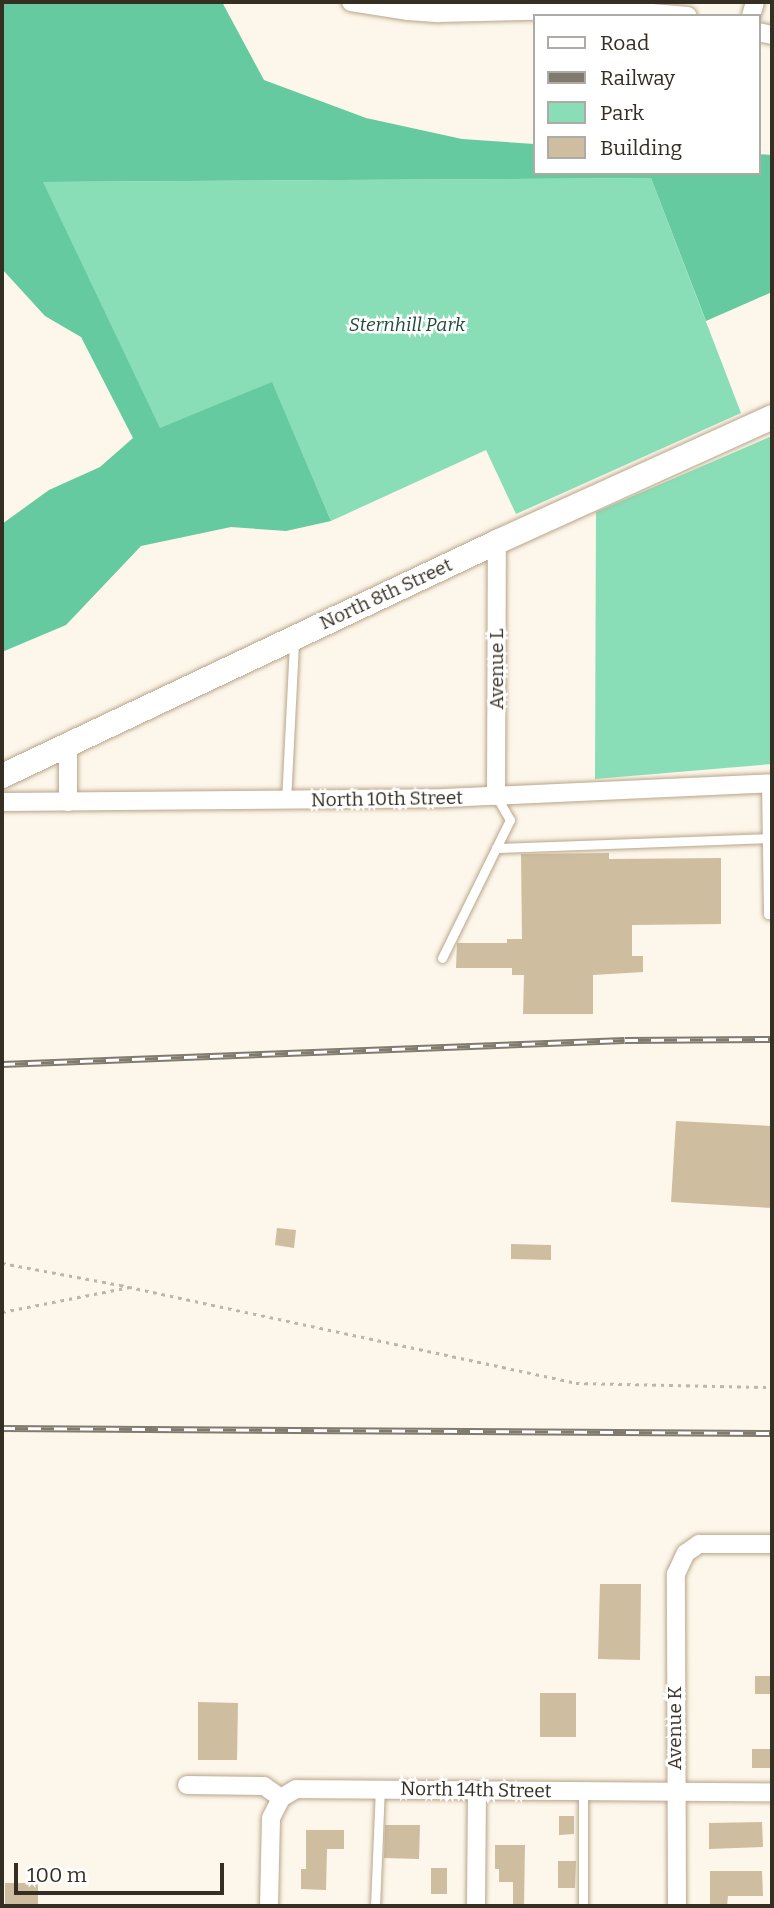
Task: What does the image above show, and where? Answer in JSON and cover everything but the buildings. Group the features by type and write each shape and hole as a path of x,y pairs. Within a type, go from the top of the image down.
{"street":[{"path":"351,2 439,13 605,9 664,14"},
{"name":"North 8th Street","path":"2,776 497,542 772,417"},
{"name":"Avenue L","path":"496,796 497,542"},
{"path":"68,743 68,802"},
{"name":"North 10th Street","path":"2,802 286,801 496,796 769,783"},
{"name":"Avenue K","path":"677,1906 676,1574 686,1553 699,1544 772,1544"},
{"path":"187,1785 264,1786 281,1798 271,1818 269,1906"},
{"name":"North 14th Street","path":"281,1798 304,1787 477,1791 772,1792"},
{"path":"476,1906 477,1791"}],"lane":[{"path":"286,801 295,637"},
{"path":"769,783 768,914 772,915"},
{"path":"442,958 510,820 496,796"},
{"path":"496,848 767,838"},
{"path":"375,1906 380,1789"},
{"path":"583,1791 583,1906"}],"path":[{"path":"2,1263 131,1287 576,1383 772,1387"},
{"path":"2,1312 131,1287"}],"green space":[{"path":"2,2 222,2 264,80 366,118 462,139 532,144 532,175 760,175 760,154 772,155 772,292 706,321 651,178 43,182 160,428 272,382 331,521 286,531 231,527 141,546 66,625 2,652 2,524 49,490 100,467 133,438 81,337 45,316 2,269"},
{"name":"Sternhill Park","path":"651,178 741,413 516,514 486,450 331,521 272,383 160,429 42,182"},
{"path":"772,436 772,764 595,779 596,512"}],"railway":[{"path":"2,1064 625,1040 772,1039"},
{"path":"2,1428 772,1433"}]}
